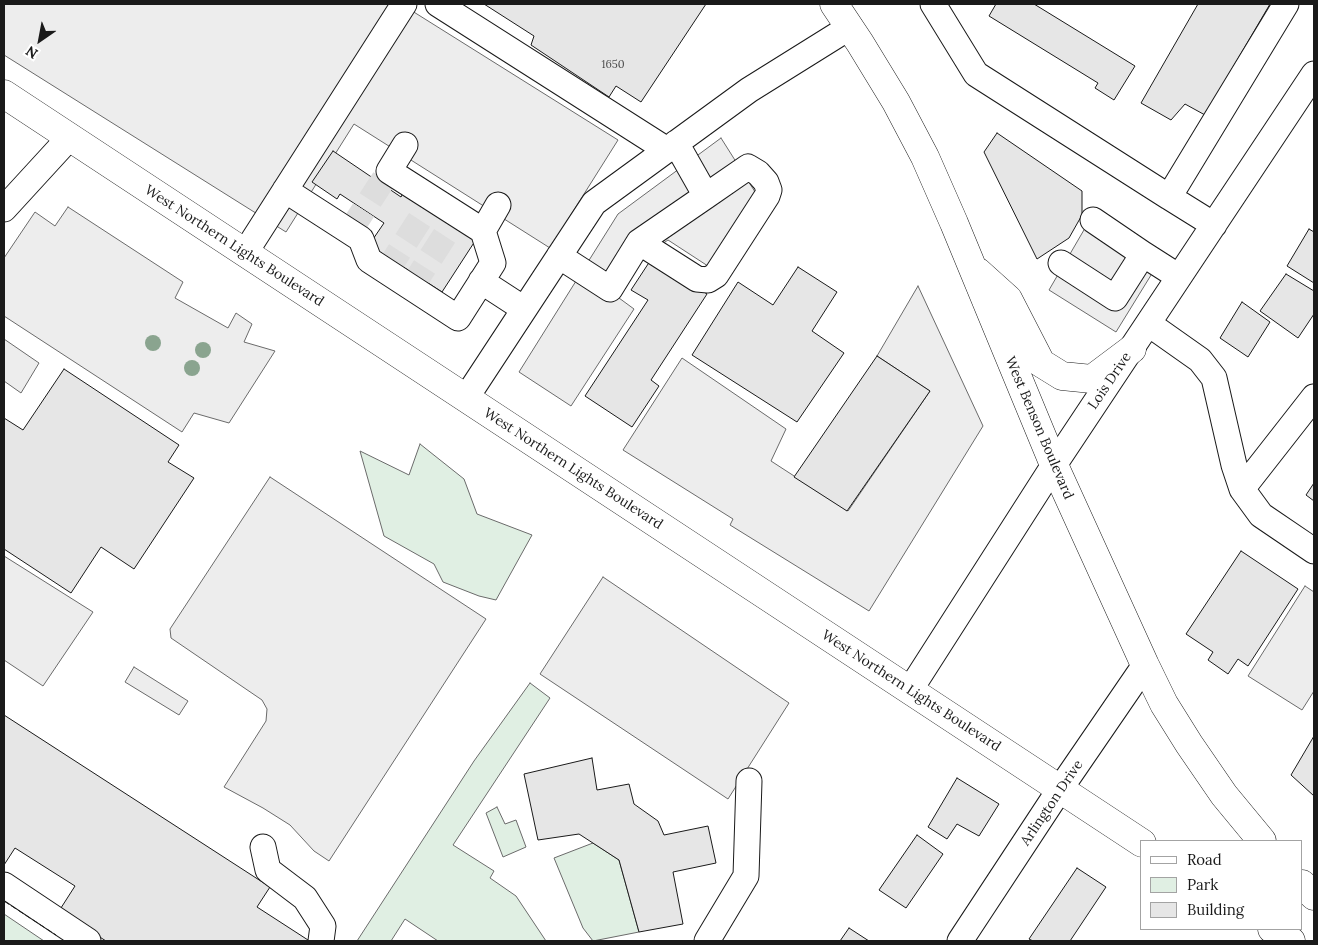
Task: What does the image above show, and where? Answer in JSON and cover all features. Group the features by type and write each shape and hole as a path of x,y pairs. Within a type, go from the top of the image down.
{"main road":[{"name":"West Benson Boulevard","path":"834,4 896,102 925,157 1054,465 1164,704 1224,794 1261,840"},
{"name":"West Northern Lights Boulevard","path":"4,94 1140,842"},
{"path":"972,266 1008,299 1041,363 1062,376 1092,379 1132,349"},
{"path":"1303,885 1314,896"},
{"path":"1274,930 1291,941"}],"street":[{"path":"245,253 404,4"},
{"path":"438,4 672,146 706,196"},
{"path":"933,4 976,74 1214,225"},
{"path":"1169,197 1286,4"},
{"path":"466,398 594,203 749,90 850,27"},
{"name":"Lois Drive","path":"910,690 1054,465 1314,74"},
{"path":"4,209 70,137"},
{"path":"285,190 361,239 369,260 458,318 493,263 483,231 389,171 405,144"},
{"path":"559,256 610,289 640,242 748,167 758,173 766,182 769,190 767,196 716,275 708,280 697,279 640,242"},
{"path":"483,231 498,206"},
{"path":"1093,220 1179,278"},
{"path":"1061,263 1115,298 1143,254"},
{"path":"481,281 524,309"},
{"path":"1149,324 1200,360 1214,378 1234,465 1242,490 1261,515 1314,551"},
{"path":"1242,490 1314,397"},
{"name":"Arlington Drive","path":"960,941 1060,789 1145,665"},
{"path":"707,941 746,876 749,781"},
{"path":"263,847 268,870 304,898 323,926 321,941"},
{"path":"4,885 88,941"}],"green space":[{"path":"420,444 464,479 477,514 532,535 496,600 479,596 443,582 434,564 384,536 360,451 409,475"},
{"path":"530,683 550,698 453,845 494,871 490,878 516,896 546,941 438,941 405,919 391,941 357,941 474,761"},
{"path":"497,807 505,824 516,820 526,847 503,857 486,813"},
{"path":"593,843 619,860 639,932 593,941 583,928 554,858"},
{"path":"4,914 44,941 4,941"}],"shaded area":[{"path":"4,4 401,4 618,140 550,248 354,124 286,232 4,55"},
{"path":"721,138 757,195 711,268 668,240 644,256 619,298 634,309 571,406 519,372 618,214"},
{"path":"68,207 183,282 175,298 228,328 236,313 252,324 244,342 275,351 229,423 194,413 182,432 4,316 4,258 35,212 55,226"},
{"path":"1095,211 1164,254 1116,332 1049,290"},
{"path":"918,286 983,426 869,611 730,525 733,519 623,450 682,358 786,429 771,461 848,511 930,391 877,356"},
{"path":"4,339 39,363 21,393 4,381"},
{"path":"270,477 486,619 329,861 314,851 290,825 224,787 266,721 267,709 262,700 171,638 170,629"},
{"path":"4,556 93,612 43,686 4,660"},
{"path":"603,577 789,703 728,799 540,674"},
{"path":"1305,586 1314,592 1314,691 1302,710 1248,676"},
{"path":"134,667 188,701 179,715 125,682"}],"building":[{"path":"484,4 706,4 641,102 616,86 609,97 531,45 534,36"},
{"path":"996,4 1034,4 1135,66 1114,100 1095,88 1098,83 989,16"},
{"path":"1198,4 1270,4 1205,115 1185,104 1171,120 1141,103"},
{"path":"997,133 1082,191 1082,215 1069,238 1037,259 984,152"},
{"path":"333,151 401,197 404,191 477,238 442,292 369,245 384,223 340,194 337,199 312,182"},
{"path":"1309,229 1314,232 1314,283 1287,266"},
{"path":"652,258 707,294 651,380 659,386 632,427 585,396 648,300 631,290"},
{"path":"798,267 837,292 812,331 844,353 797,422 692,355 738,282 773,305"},
{"path":"1286,274 1314,291 1314,314 1298,338 1260,311"},
{"path":"1242,302 1270,322 1248,357 1220,338"},
{"path":"877,356 930,391 847,511 794,477"},
{"path":"64,369 179,445 168,462 194,478 134,569 101,547 71,593 4,549 4,418 23,430"},
{"path":"1314,483 1314,501 1306,495"},
{"path":"1241,551 1298,589 1248,666 1238,659 1228,674 1208,660 1213,652 1186,634"},
{"path":"4,715 270,887 257,907 308,940 106,941 59,911 75,886 15,848 4,865"},
{"path":"1314,736 1314,796 1291,775"},
{"path":"592,758 597,790 629,784 634,804 658,821 664,835 708,826 716,863 673,872 683,924 639,932 619,860 579,834 538,840 524,774"},
{"path":"957,778 999,804 979,836 957,824 947,839 928,827"},
{"path":"917,835 943,854 906,908 879,890"},
{"path":"1077,868 1106,887 1070,941 1033,941 1029,939"},
{"path":"849,928 869,941 840,941"}],"tunnel":[{"path":"350,231 389,171"},
{"path":"386,272 433,199"},
{"path":"411,288 458,215"}],"fence":[{"path":"4,901 56,935"}]}
